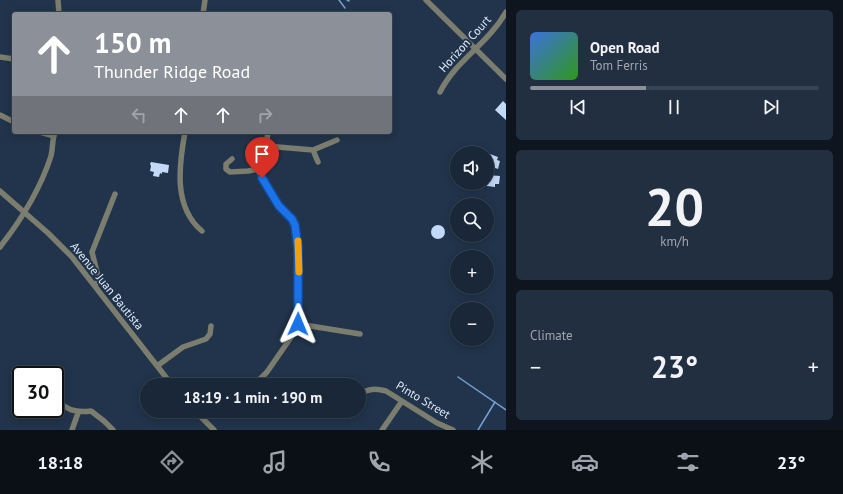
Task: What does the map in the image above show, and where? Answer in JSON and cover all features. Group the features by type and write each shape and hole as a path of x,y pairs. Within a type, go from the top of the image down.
{"street":[{"path":"58,0 59,12"},
{"path":"203,12 205,0"},
{"path":"426,0 506,79"},
{"name":"Horizon Court","path":"440,92 454,70 493,32 506,12"},
{"path":"0,57 12,59"},
{"path":"0,115 12,121"},
{"path":"0,247 25,213 34,197 46,170 51,154 54,134"},
{"path":"185,134 180,180 181,195 190,217 202,231"},
{"path":"261,378 267,372 294,333 298,324 299,296 297,233 295,225 292,219 279,206 258,169 259,152 266,146 268,134"},
{"path":"266,146 314,150 337,140"},
{"path":"314,150 318,162"},
{"path":"232,159 226,164 226,169 230,172 258,169"},
{"name":"Avenue Juan Bautista","path":"0,191 61,245 79,265 166,378"},
{"path":"95,285 99,280 92,252 115,194"},
{"path":"298,324 360,334"},
{"path":"157,366 183,347 206,339 210,334 211,326"},
{"name":"Pinto Street","path":"366,390 378,389 391,393 437,423 453,430"},
{"path":"382,430 402,401"},
{"path":"64,406 78,413 90,411 104,421 113,430"},
{"path":"72,430 78,413"},
{"path":"202,418 214,430"}],"building":[{"path":"503,101 506,104 506,120 495,110"},
{"path":"494,156 498,157 497,160 500,161 498,169 494,168"},
{"path":"151,162 169,165 168,173 162,172 162,174 160,173 159,177 153,176 154,172 150,171"},
{"path":"494,176 500,176 499,184 495,184 495,187"},
{"path":"438,225 443,227 445,232 443,237 438,239 433,237 431,232 433,227"}],"waterway":[{"path":"339,0 345,8"},
{"path":"458,377 506,410"},
{"path":"478,430 495,402"}],"slow traffic":[{"path":"298,241 299,272"}],"route":[{"path":"262,178 279,206 292,219 297,233 299,296 298,324"}]}
